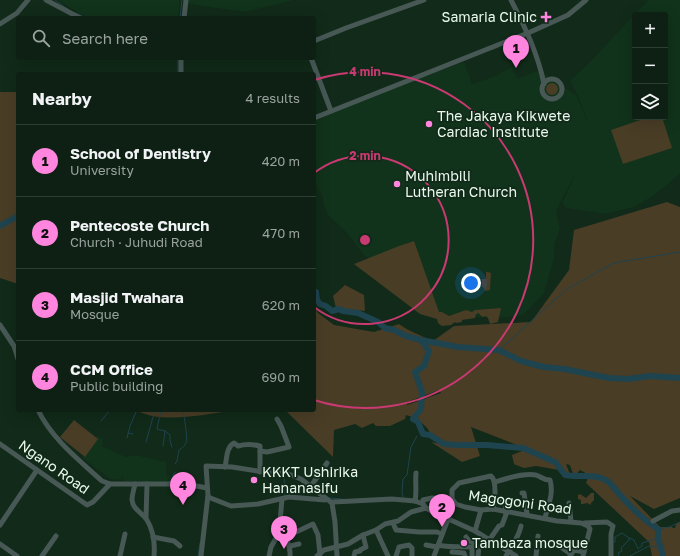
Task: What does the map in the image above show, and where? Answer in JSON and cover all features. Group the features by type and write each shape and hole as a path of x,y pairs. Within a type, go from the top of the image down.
{"street":[{"path":"0,24 17,13 28,0"},
{"path":"46,0 76,16"},
{"path":"184,16 186,0"},
{"path":"316,40 424,0"},
{"path":"511,0 528,33 542,74 544,84 542,89 545,96 556,98 560,94 561,86 557,81 542,74"},
{"path":"316,117 528,33 568,15 586,0"},
{"path":"181,60 181,72"},
{"path":"312,60 331,111"},
{"path":"544,84 551,79"},
{"path":"0,325 14,346 16,352"},
{"path":"39,412 49,428 67,449 102,481 110,484 186,484 207,488"},
{"path":"260,452 289,447 277,418"},
{"name":"Ngano Road","path":"0,444 87,505 94,502 110,484"},
{"path":"225,467 228,448 233,444 238,446 248,444 260,446 260,472"},
{"path":"311,486 327,463"},
{"path":"201,556 208,497 206,466 225,467 270,474 286,473 301,479 332,503 337,548 336,556"},
{"path":"0,524 37,470"},
{"path":"415,501 417,489 415,480 416,473"},
{"path":"495,482 522,475 536,475 544,480 550,480 552,497 545,518"},
{"path":"452,499 452,490 460,484 493,476 495,482 493,509"},
{"path":"135,484 132,500 134,506 146,518"},
{"path":"147,484 146,518 153,537 154,556"},
{"path":"522,492 524,493 526,514"},
{"path":"208,497 231,506 258,504 289,497 324,499 332,503 392,499 415,501 490,539 508,554 516,556"},
{"name":"Magogoni Road","path":"425,506 423,500 432,498 452,499 456,504 464,507 481,510 493,509 557,521 572,521 581,523 588,526 590,529 584,554"},
{"path":"282,499 282,533 290,546 290,556"},
{"path":"490,539 499,526 502,525 506,512 506,500 494,499"},
{"path":"569,504 572,521"},
{"path":"318,555 324,550 337,548 348,544 385,524 398,521 411,512 425,506"},
{"path":"475,531 481,510"},
{"path":"653,521 680,510"},
{"path":"436,555 448,519"},
{"path":"581,523 598,521 611,523 613,526 611,534 611,556"},
{"path":"393,523 396,530 437,532 442,534"},
{"path":"269,556 270,547 282,533 302,530 313,524 318,535 318,555"},
{"path":"508,554 521,526"},
{"path":"376,530 388,556"},
{"path":"120,556 125,534"},
{"path":"354,556 355,552 366,547 363,535"},
{"path":"42,556 56,536"},
{"path":"536,556 538,536"},
{"path":"153,537 174,541 180,546"},
{"path":"466,537 469,541 473,542 475,546 479,546 478,556"},
{"path":"290,546 299,544"},
{"path":"396,556 399,547 409,545 412,548 412,556"},
{"path":"426,545 448,547 452,551 464,553 465,556"},
{"path":"1,546 17,556"},
{"path":"452,551 472,547 472,556"},
{"path":"562,548 570,555 574,550 584,554"}],"shaded area":[{"path":"58,0 180,0 178,16 85,16"},
{"path":"187,0 295,0 245,12 201,6 187,3"},
{"path":"649,0 680,0 680,174 653,196 634,207 606,214 566,208 562,203 578,169 556,211 560,229 554,245 554,259 544,293 523,315 498,318 474,317 447,319 364,255 347,233 328,215 323,198 316,184 316,119 403,84 464,62 472,84 493,77 512,67 517,79 542,70 547,76 576,95 590,127 577,94 570,81 593,59 632,17 632,120 668,120 668,12 637,12"},
{"path":"554,83 557,84 557,94 550,95 547,94 546,87 547,84"},
{"path":"0,92 16,92 16,283 0,278"},
{"path":"640,120 663,120 672,148 623,164 611,130"},
{"path":"667,202 680,207 680,498 654,509 630,496 660,527 675,528 676,524 680,522 680,556 652,556 649,542 586,483 589,475 580,470 574,477 570,465 566,464 571,477 559,470 536,466 524,468 516,465 514,464 512,455 527,449 471,427 480,456 462,462 431,442 440,444 418,419 406,415 405,419 390,426 376,426 373,423 362,428 355,424 334,430 333,457 287,412 316,412 316,310 334,325 374,332 399,324 433,341 454,326 531,322 569,270 574,230","holes":["439,390 441,393 407,405 407,402"]},
{"path":"414,241 439,312 449,316 466,310 472,312 475,310 501,308 498,322 490,324 486,316 483,317 479,313 476,314 475,318 442,326 438,323 437,319 420,314 354,264"},
{"path":"486,272 491,273 490,290 485,291 482,286 482,279 486,279"},
{"path":"345,285 364,295 365,311 336,308 333,296"},
{"path":"141,412 222,412 169,418"},
{"path":"74,420 98,439 85,457 60,437"},
{"path":"97,436 103,439 102,446 126,457 136,455 166,462 166,475 171,476 171,483 123,481 123,475 122,480 111,479 82,458"},
{"path":"591,493 594,493 594,500 591,505 587,503 581,504 581,500 578,499 578,495 580,494 586,498"}],"waterway":[{"path":"55,0 69,10"},
{"path":"180,16 182,0"},
{"path":"76,13 82,16"},
{"path":"178,60 178,72"},
{"path":"0,226 16,217"},
{"path":"499,350 567,289 614,263 680,252"},
{"path":"316,292 317,300 320,304 326,306 332,311 339,309 358,313 378,322 385,328 421,340 458,347 499,350 521,361 544,367 564,369 609,378 628,379 650,376 680,378"},
{"path":"421,340 429,351 424,366 415,372 422,392 421,409 413,419 418,422 423,434 430,435 444,444 523,448 555,462 565,475 593,476 604,479 609,482 638,514 658,529 658,538 663,556"},
{"path":"101,421 108,412"},
{"path":"127,438 136,412"},
{"path":"146,442 154,412"},
{"path":"161,412 157,429 165,431 170,435 172,447"},
{"path":"175,464 179,450 186,443 186,427 183,412"},
{"path":"163,446 165,431"},
{"path":"128,433 133,434"},
{"path":"403,497 403,479 407,475 411,447 417,436"},
{"path":"173,477 173,474 176,472"},
{"path":"174,482 180,476"},
{"path":"284,476 285,496"},
{"path":"329,498 342,499"},
{"path":"658,529 669,527 680,522"},
{"path":"614,542 615,537 622,533 629,538"},
{"path":"619,556 618,553 622,551 621,548 629,540 629,538 634,540 638,549"},
{"path":"639,548 642,546 642,543 658,538"},
{"path":"198,556 200,543"},
{"path":"630,556 649,546 660,547"}],"place":[{"name":"Samaria Clinic","path":"546,17"},
{"name":"School of Dentistry","path":"516,68"},
{"name":"The Jakaya Kikwete Cardiac Institute","path":"429,124"},
{"name":"Muhimbili Lutheran Church","path":"397,184"},
{"name":"KKKT Ushirika Hananasifu","path":"254,480"},
{"name":"CCM Office","path":"183,505"},
{"name":"Pentecoste Church","path":"442,527"},
{"name":"Tambaza mosque","path":"464,543"},
{"name":"Masjid Twahara","path":"284,549"}]}
